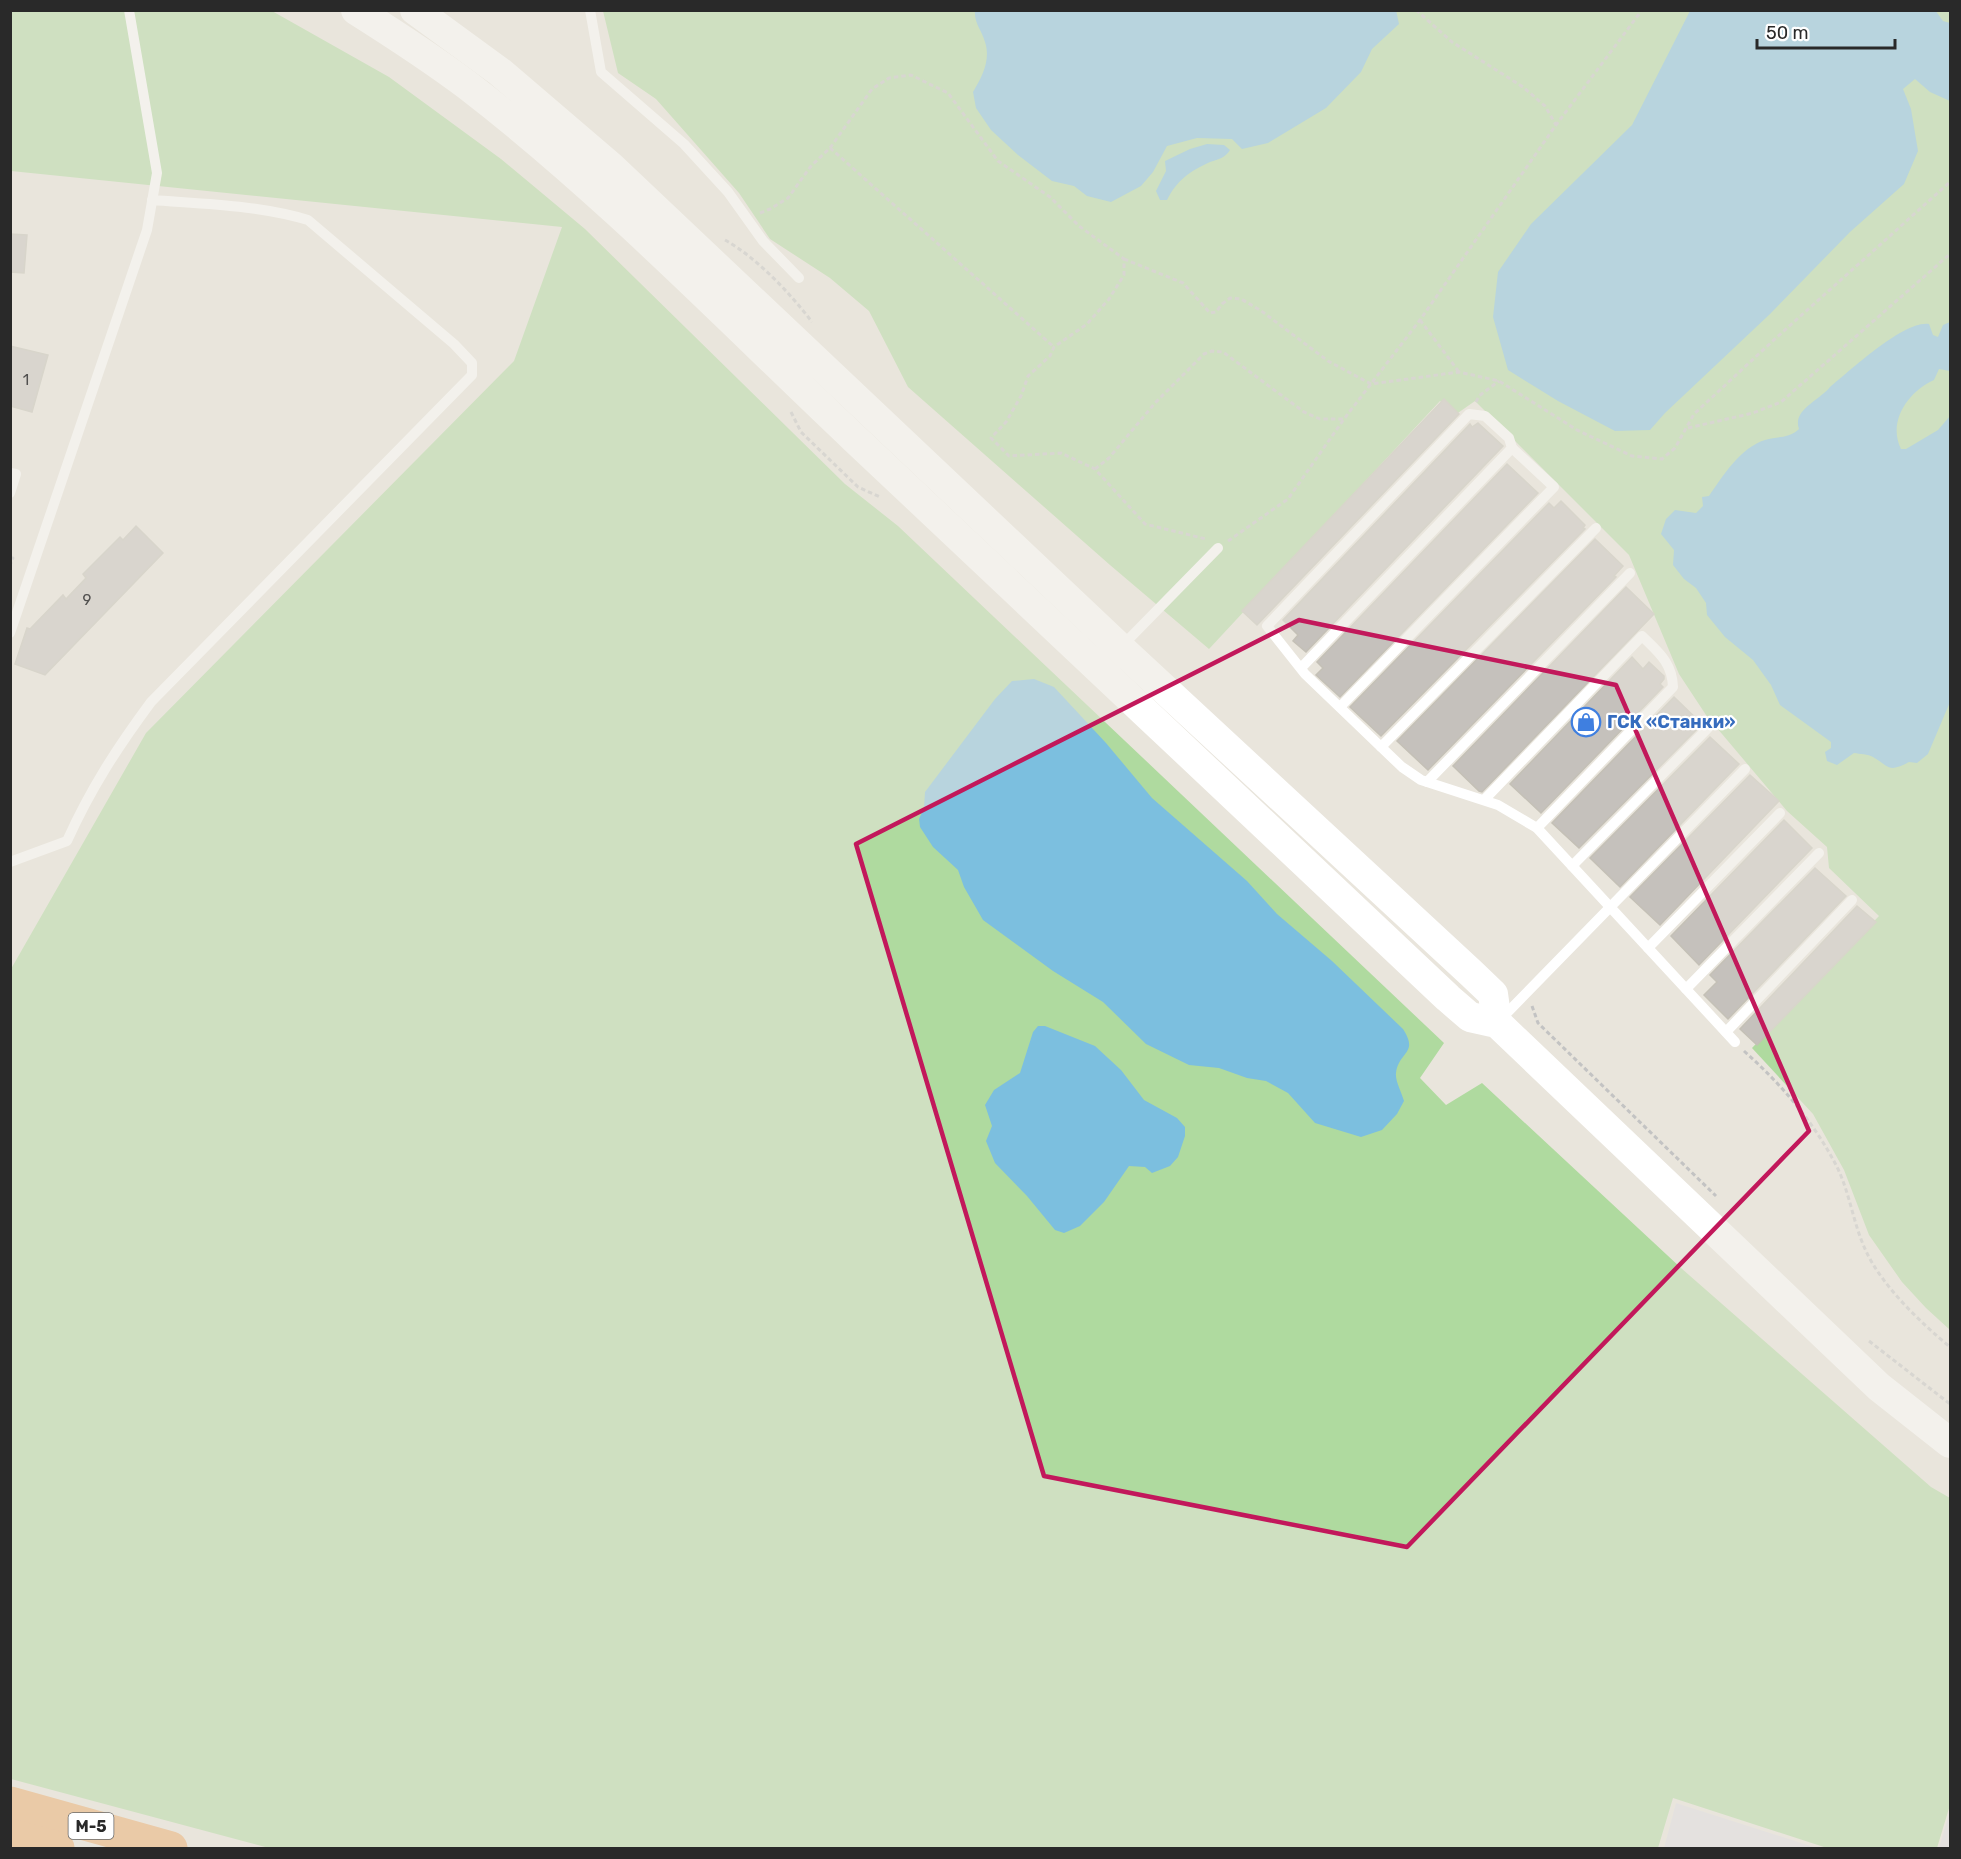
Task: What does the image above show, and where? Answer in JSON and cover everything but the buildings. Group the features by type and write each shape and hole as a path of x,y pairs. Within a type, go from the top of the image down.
{"highway":[{"name":"М-5","path":"10,1803 171,1848"},
{"name":"М-5","path":"10,1835 58,1848"}],"street":[{"path":"356,10 466,85 526,133 620,215 1448,998 1470,1017 1497,1023 1879,1387 1950,1443"},
{"path":"415,10 500,72 611,167 1120,648 1493,994 1497,1023"}],"lane":[{"path":"10,633 147,230 158,173 129,10"},
{"path":"590,10 601,72 684,144 728,192 763,241 799,278"},
{"path":"10,862 67,841 91,791 113,753 151,702 472,375 472,363 454,344 308,220 289,214 222,205 152,201"},
{"path":"1340,707 1554,487 1512,448 1509,438 1485,416 1469,414 1267,626 1305,674 1402,767 1421,780 1498,805 1537,828 1735,1042"},
{"path":"1301,668 1512,448"},
{"path":"10,473 16,474 10,493"},
{"path":"1381,747 1596,528"},
{"path":"1120,648 1218,548"},
{"path":"1427,782 1630,573"},
{"path":"1484,800 1642,636 1662,656 1673,673 1673,687 1537,828"},
{"path":"1572,866 1708,728"},
{"path":"1497,1023 1745,769"},
{"path":"1648,948 1780,813"},
{"path":"1686,989 1819,853"},
{"path":"1725,1032 1852,900"}],"path":[{"path":"1416,10 1452,42 1523,87 1545,106 1556,125"},
{"path":"1124,259 1124,275 1109,299 1087,324 1054,347 1050,357 1028,376 1021,396 1006,422 991,438 1009,456 1061,453 1095,469 1145,524 1198,536 1210,540 1218,548 1288,499 1344,419 1420,320 1556,125 1642,10"},
{"path":"747,218 770,209 788,198 811,166 830,148 872,89 889,78 911,75 948,93 998,161 1050,197 1079,226 1124,259 1183,283 1210,313 1216,312 1230,298 1241,300 1260,310 1328,361 1371,384 1459,372 1499,381 1577,430 1632,456 1662,459 1675,448 1694,414 1950,182"},
{"path":"830,148 1054,347"},
{"path":"1686,428 1752,413 1781,402 1950,254"},
{"path":"1420,320 1459,372"},
{"path":"1095,469 1120,446 1155,403 1204,354 1212,351 1223,352 1304,412 1320,419 1344,419"},
{"path":"1469,414 1479,396 1499,381"},
{"path":"787,403 801,432 858,488 889,502"},
{"path":"10,558 12,558 10,565"},
{"path":"1735,1042 1773,1077 1812,1124 1837,1167 1866,1252 1895,1295 1950,1347"}],"highlighted area":[{"path":"1299,620 1616,685 1809,1131 1407,1547 1044,1476 856,844"}],"shaded area":[{"path":"1676,1803 1817,1848 1664,1848"},
{"path":"1950,1811 1950,1848 1939,1848"}],"green space":[{"path":"10,11 272,11 389,77 501,159 585,229 845,484 898,526 1444,1043 1420,1078 1446,1105 1482,1083 1681,1268 1931,1487 1950,1498 1950,1805 1937,1848 1827,1848 1673,1798 1658,1848 269,1848 11,1779 11,969 146,733 514,361 562,227 11,171"},
{"path":"603,11 1950,11 1950,1330 1902,1282 1869,1235 1844,1170 1813,1114 1752,1048 1879,916 1829,868 1827,847 1787,811 1706,715 1679,674 1629,555 1475,401 1455,415 1440,401 1209,649 908,387 869,311 830,278 770,239 739,193 656,99 618,73"}],"water":[{"path":"1396,10 1399,24 1372,49 1361,72 1326,108 1268,143 1242,149 1232,139 1197,138 1167,146 1153,172 1141,186 1111,202 1087,196 1074,186 1052,181 1018,155 991,130 976,108 973,92 986,62 987,49 975,11"},
{"path":"1935,10 1943,21 1950,23 1950,101 1930,92 1915,79 1903,89 1911,109 1918,151 1904,184 1850,232 1770,314 1650,430 1615,431 1558,401 1508,370 1493,317 1498,272 1531,224 1632,125 1690,11"},
{"path":"1207,144 1224,145 1230,150 1222,158 1190,173 1175,187 1167,200 1160,200 1156,191 1166,171 1165,161"},
{"path":"1950,322 1950,371 1939,369 1934,380 1916,391 1909,399 1899,418 1897,438 1901,449 1906,449 1938,430 1950,416 1950,702 1928,754 1917,763 1909,762 1893,768 1871,756 1854,753 1837,765 1827,761 1825,752 1831,748 1831,742 1780,705 1771,685 1753,660 1725,637 1707,615 1706,603 1696,588 1684,579 1673,565 1674,550 1661,534 1666,519 1675,510 1696,513 1703,506 1702,497 1709,496 1733,464 1748,449 1765,440 1787,436 1799,429 1799,416 1803,411 1878,348 1918,325 1929,324 1933,335 1938,337 1943,325"},
{"path":"1034,679 1054,687 1106,743 1152,798 1247,881 1277,914 1332,961 1403,1029 1409,1048 1398,1066 1396,1076 1404,1101 1397,1114 1382,1130 1361,1137 1315,1123 1288,1093 1266,1081 1247,1078 1219,1068 1189,1065 1146,1044 1103,1002 1053,971 983,920 964,887 958,870 933,847 920,827 919,819 924,808 925,792 995,699 1012,681"},
{"path":"1038,1026 1045,1026 1095,1046 1121,1070 1144,1100 1177,1118 1185,1127 1185,1136 1178,1157 1170,1166 1152,1173 1145,1167 1129,1166 1104,1202 1080,1226 1064,1233 1055,1230 1027,1196 995,1163 986,1141 992,1126 985,1105 994,1090 1020,1073 1033,1032"}],"place":[{"name":"ГСК «Станки»","path":"1586,722"}]}
